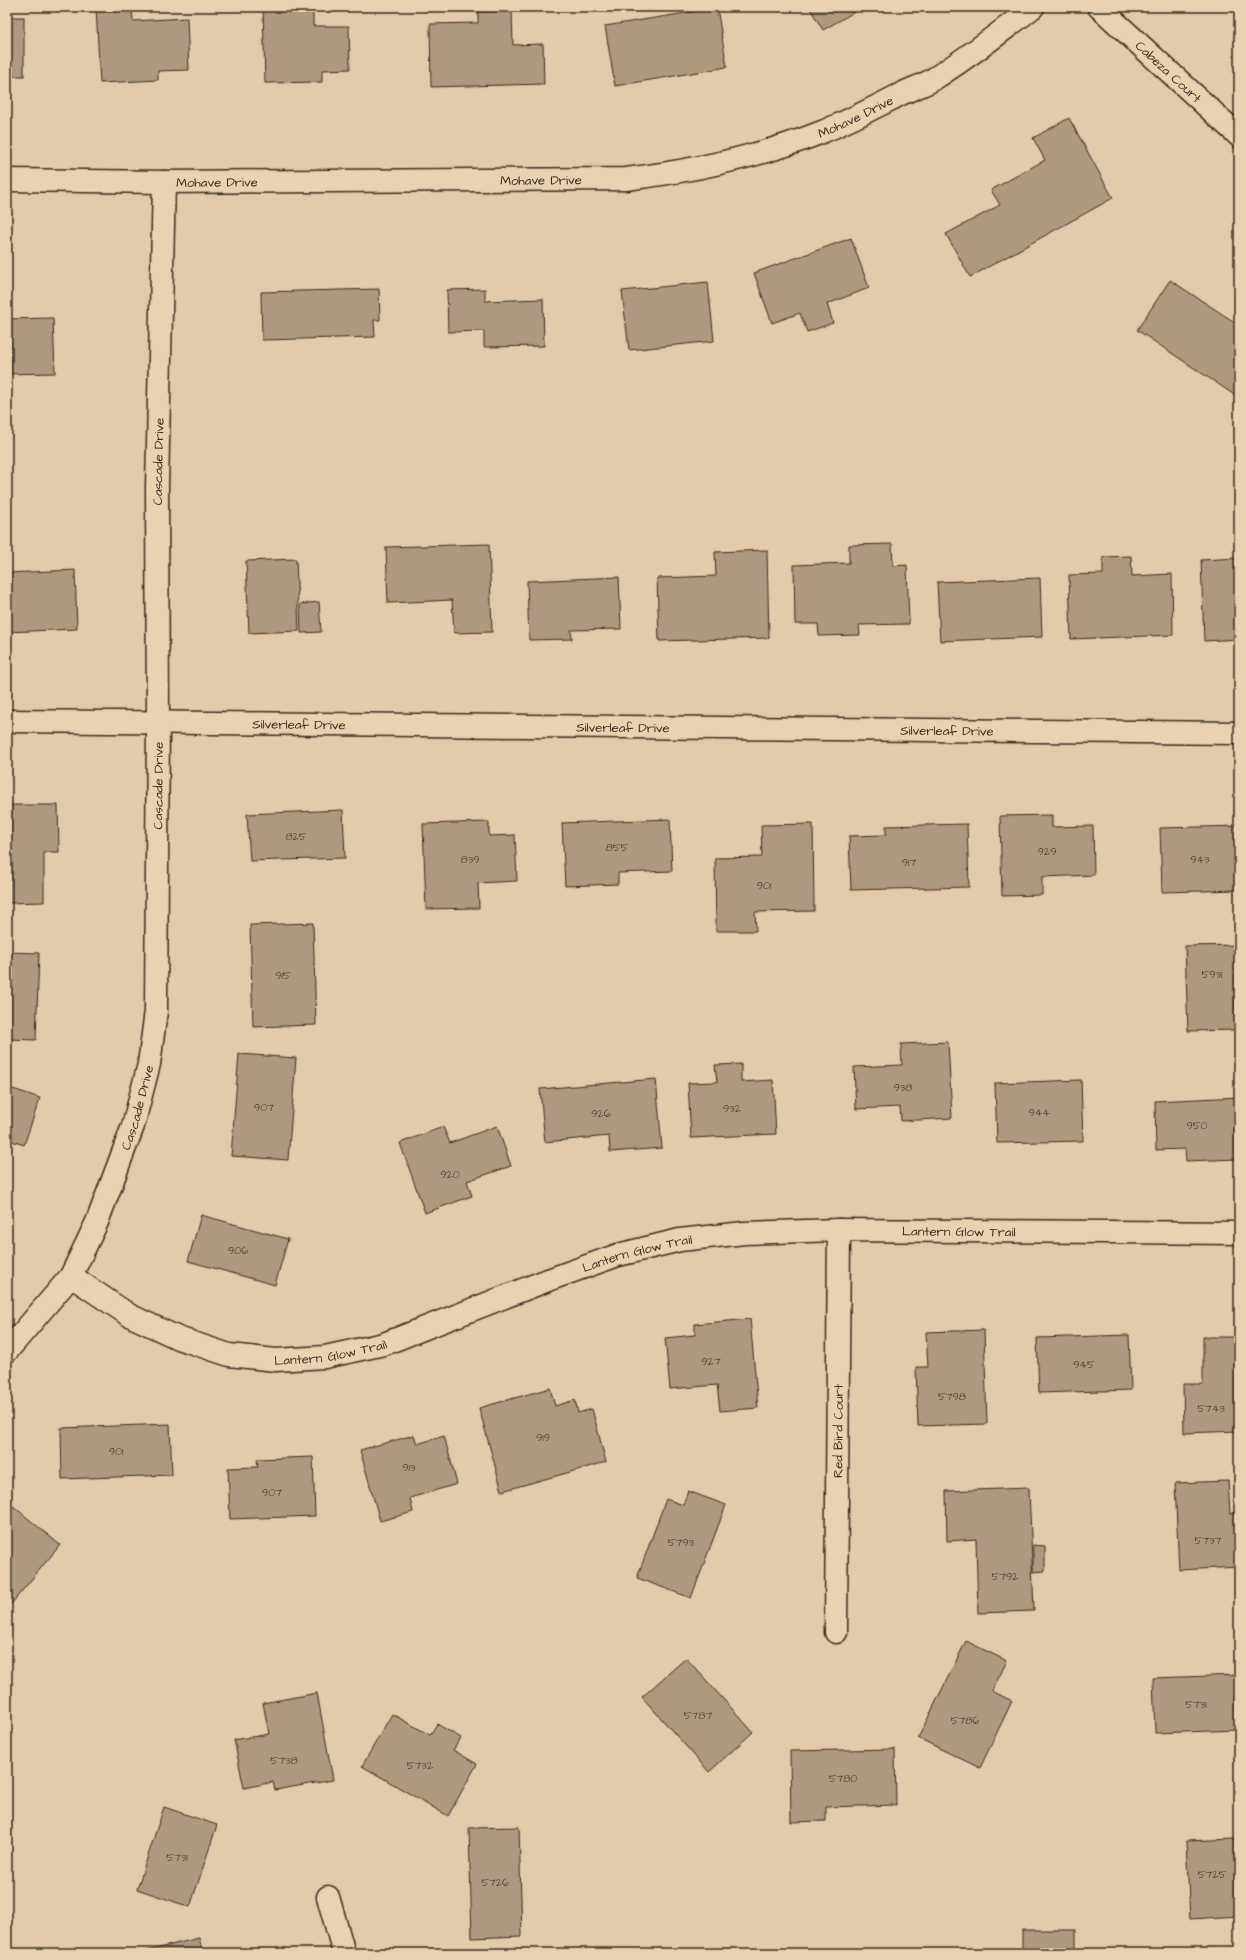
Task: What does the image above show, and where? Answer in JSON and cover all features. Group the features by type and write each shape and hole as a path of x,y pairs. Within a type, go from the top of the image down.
{"street":[{"name":"Mohave Drive","path":"7,180 164,182 626,179 672,174 717,165 774,150 818,134 860,116 931,81 992,40 1033,7"},
{"name":"Cabeza Court","path":"1099,7 1239,136"},
{"name":"Cascade Drive","path":"7,1351 71,1276 97,1222 133,1126 149,1064 156,1011 158,722 157,487 164,182"},
{"name":"Silverleaf Drive","path":"7,721 1239,733"},
{"name":"Lantern Glow Trail","path":"71,1276 129,1315 178,1338 229,1355 276,1360 325,1357 384,1344 548,1280 618,1255 680,1240 744,1233 839,1230 1239,1233"},
{"name":"Red Bird Court","path":"836,1632 839,1230"},
{"path":"328,1897 344,1953"}],"building":[{"path":"96,7 132,7 133,21 187,18 189,70 158,71 158,80 100,83"},
{"path":"263,7 313,7 313,26 349,26 350,69 322,70 322,82 265,83"},
{"path":"809,7 863,7 823,30"},
{"path":"717,8 727,67 615,86 605,26"},
{"path":"512,11 513,45 543,44 544,84 431,87 430,24 478,23 478,12"},
{"path":"7,17 24,17 24,76 7,76"},
{"path":"1069,118 1113,198 970,277 946,234 1000,205 991,190 1045,160 1033,138"},
{"path":"851,238 869,288 827,304 833,323 807,332 800,313 772,323 754,273"},
{"path":"1170,280 1239,325 1239,398 1137,330"},
{"path":"708,282 714,341 629,350 622,291"},
{"path":"379,289 380,320 374,320 375,337 262,340 261,292"},
{"path":"485,289 485,301 543,299 544,346 484,347 484,331 448,332 447,290"},
{"path":"53,318 55,373 7,374 7,319"},
{"path":"489,544 492,632 454,633 452,600 388,603 386,547"},
{"path":"892,544 893,566 907,565 909,624 859,625 860,635 819,636 818,624 795,624 794,565 849,563 849,545"},
{"path":"767,550 769,638 659,641 657,578 716,576 715,552"},
{"path":"1131,556 1132,576 1172,574 1173,635 1071,639 1069,575 1103,574 1103,557"},
{"path":"1239,558 1239,639 1204,641 1201,560"},
{"path":"296,559 299,631 249,633 246,561"},
{"path":"75,570 77,629 7,632 7,573"},
{"path":"619,577 621,629 571,630 572,639 529,640 527,581"},
{"path":"1040,578 1042,637 940,641 937,582"},
{"path":"319,602 321,632 301,633 300,604"},
{"path":"7,805 58,805 59,852 44,852 44,902 7,903"},
{"path":"343,810 345,858 250,861 247,814"},
{"path":"1052,815 1052,827 1093,826 1094,875 1042,877 1042,895 1002,896 1000,816"},
{"path":"670,819 672,871 618,873 618,884 565,886 562,823"},
{"path":"489,822 489,836 515,835 517,881 478,883 479,908 426,909 423,824"},
{"path":"813,824 814,911 755,912 756,931 716,931 715,858 762,857 761,825"},
{"path":"967,824 969,887 851,890 849,836 886,835 886,826"},
{"path":"1239,826 1239,890 1162,892 1160,828"},
{"path":"313,923 316,1025 253,1027 250,925"},
{"path":"1239,945 1239,1001 1235,1001 1236,1030 1188,1031 1185,946"},
{"path":"7,952 39,953 36,1040 7,1039"},
{"path":"948,1042 952,1118 901,1121 900,1107 856,1109 854,1067 902,1065 901,1044"},
{"path":"239,1054 296,1058 288,1160 231,1156"},
{"path":"741,1064 741,1082 773,1080 776,1134 691,1138 688,1083 717,1082 715,1065"},
{"path":"656,1079 662,1148 610,1152 609,1136 545,1142 540,1089"},
{"path":"1081,1080 1083,1141 997,1143 995,1083"},
{"path":"7,1087 40,1098 24,1145 9,1140 7,1146"},
{"path":"1239,1097 1239,1159 1186,1161 1185,1149 1156,1150 1155,1101"},
{"path":"497,1126 511,1166 467,1181 472,1196 425,1213 400,1143 443,1127 450,1143"},
{"path":"201,1215 288,1239 275,1285 188,1261"},
{"path":"750,1319 758,1408 720,1411 717,1385 670,1389 665,1338 695,1335 695,1324"},
{"path":"984,1330 987,1424 918,1426 916,1367 928,1367 926,1332"},
{"path":"1129,1335 1131,1390 1039,1393 1037,1338"},
{"path":"1203,1337 1239,1337 1239,1431 1184,1433 1183,1384 1203,1384"},
{"path":"550,1388 555,1406 575,1400 578,1413 592,1409 606,1462 502,1491 479,1408"},
{"path":"170,1424 172,1475 62,1479 61,1428"},
{"path":"414,1435 417,1444 444,1436 457,1484 410,1498 413,1512 380,1521 360,1450"},
{"path":"313,1457 315,1516 230,1519 228,1468 258,1467 257,1459"},
{"path":"1228,1481 1230,1513 1239,1512 1239,1567 1179,1570 1175,1483"},
{"path":"1029,1488 1034,1611 978,1613 976,1539 947,1541 946,1491"},
{"path":"688,1491 726,1505 691,1598 637,1578 666,1499 683,1505"},
{"path":"7,1501 60,1545 7,1609"},
{"path":"1033,1545 1045,1546 1045,1571 1033,1572"},
{"path":"966,1641 1007,1661 992,1691 1012,1701 980,1768 918,1738"},
{"path":"686,1658 753,1732 709,1772 642,1697"},
{"path":"1239,1675 1239,1730 1155,1733 1153,1678"},
{"path":"317,1693 333,1780 275,1790 273,1782 244,1788 234,1740 269,1734 263,1703"},
{"path":"392,1714 430,1735 437,1724 461,1738 453,1750 477,1764 448,1816 362,1766"},
{"path":"895,1749 896,1805 826,1807 826,1821 791,1822 790,1751"},
{"path":"164,1807 217,1825 190,1907 137,1889"},
{"path":"519,1827 522,1936 472,1938 469,1828"},
{"path":"1236,1839 1239,1916 1190,1919 1186,1841"},
{"path":"1022,1930 1076,1930 1076,1953 1022,1953"},
{"path":"199,1938 203,1953 143,1953 143,1952"}]}
